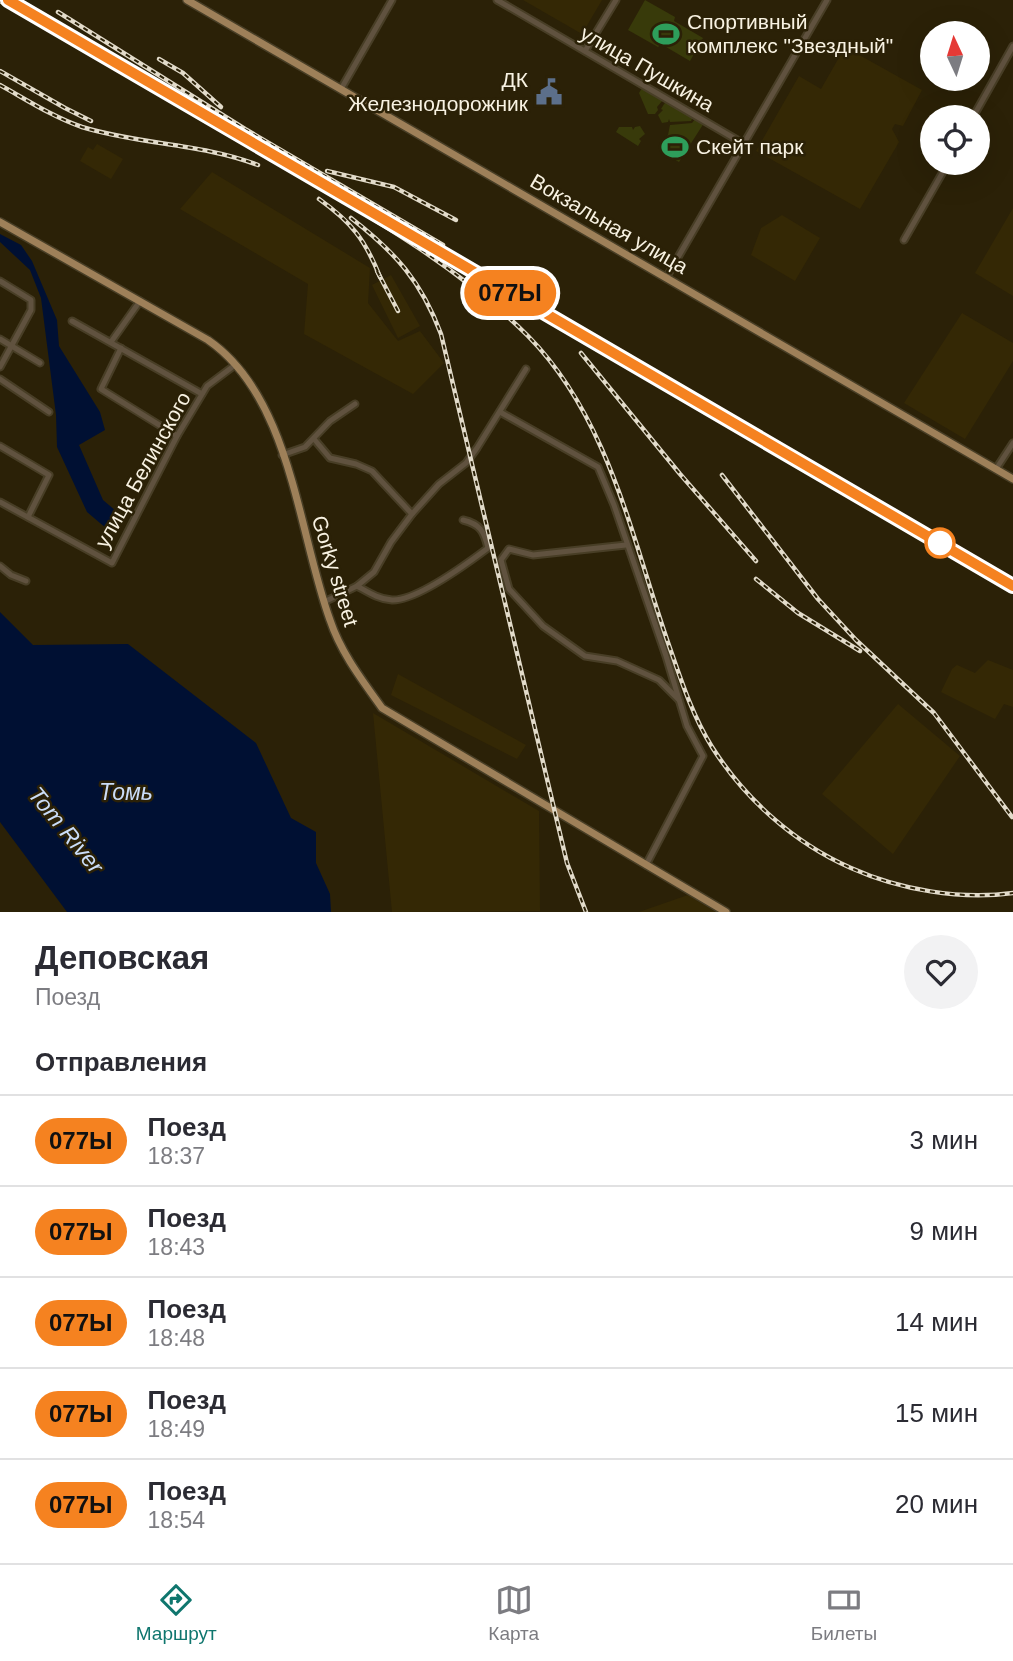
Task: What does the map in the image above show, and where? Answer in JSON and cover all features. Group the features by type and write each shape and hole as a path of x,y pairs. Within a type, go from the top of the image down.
{"main road":[{"name":"Вокзальная улица","path":"187,0 1013,479"},
{"name":"Gorky street","path":"0,222 208,340 223,350 235,365 271,421 330,622 353,667 382,708 726,912"}],"street":[{"path":"341,89 392,0"},
{"name":"улица Пушкина","path":"497,0 744,144"},
{"path":"585,51 615,0"},
{"path":"666,278 827,0"},
{"path":"980,105 1013,47"},
{"path":"904,240 941,175"},
{"path":"0,281 31,300 31,310 0,367"},
{"path":"111,342 140,301"},
{"path":"72,321 202,394"},
{"path":"0,339 40,363"},
{"path":"121,348 101,386 103,392 177,436"},
{"name":"улица Белинского","path":"0,502 112,563 177,436 202,394 207,386 235,365"},
{"path":"324,602 356,586 374,572 391,542 412,514 439,484 466,463 526,369"},
{"path":"0,379 49,412"},
{"path":"282,454 305,447 330,421 355,404"},
{"path":"500,412 598,467 614,505 687,726 703,756 646,865"},
{"path":"314,439 330,458 372,471 412,514"},
{"path":"996,469 1013,443"},
{"path":"0,446 49,475 28,517"},
{"path":"356,586 374,596 394,600 424,590 462,568 488,548 483,530 474,522 463,520"},
{"path":"626,545 533,555 509,549 501,560 509,589 543,626 585,656 617,661 659,680 680,701"},
{"path":"0,566 11,575 26,581"}],"shaded area":[{"path":"523,0 602,0 582,34"},
{"name":"Спортивный комплекс \"Звездный\"","path":"645,0 675,17 674,21 703,38 690,61 661,44 658,47 628,30"},
{"path":"845,47 921,91 903,126 895,124 892,129 899,142 860,209 756,151 799,76 821,89"},
{"path":"642,88 663,100 655,114 648,114 639,93"},
{"path":"666,101 693,117 691,121 670,122 669,119 668,122 662,123 658,115"},
{"path":"696,118 704,123 679,162 665,154 660,142 668,135 670,125 692,123"},
{"path":"640,126 645,134 639,139 641,141 638,146 616,132 619,127 632,127 633,130"},
{"path":"97,144 123,159 111,179 80,161 88,147 93,150"},
{"path":"212,172 370,268 368,303 398,341 420,331 444,363 413,394 304,334 308,284 180,209"},
{"path":"1013,208 1013,296 975,273"},
{"path":"782,215 820,238 795,281 751,255 761,228"},
{"path":"391,275 420,326 398,338 372,285"},
{"path":"962,313 1013,343 1013,361 965,439 904,403"},
{"path":"988,660 1013,670 1013,707 1004,704 995,719 941,692 952,669 957,665 975,673"},
{"path":"398,674 526,745 517,759 391,695"},
{"path":"898,704 960,756 893,854 822,794"},
{"path":"373,713 539,811 540,911 392,912"},
{"path":"688,895 716,912 639,912"}],"water":[{"path":"0,234 21,245 32,261 57,320 59,346 100,412 105,430 79,445 103,500 122,516 107,529 87,512 57,447 56,415 41,298 30,270 0,242"},
{"name":"Томь","path":"0,612 33,645 128,644 256,743 291,818 316,832 316,863 330,894 331,912 67,912 0,822"}],"railway":[{"path":"0,1 378,221 471,286 528,336 557,370 600,445 617,486 680,678 700,725 725,766 772,818 830,858 870,876 951,894 1013,893"},
{"path":"58,12 245,129 443,245"},
{"path":"159,59 183,73 221,107"},
{"path":"0,71 91,121"},
{"path":"0,85 50,113 82,127 214,152 258,165"},
{"path":"327,171 394,187 456,220"},
{"path":"319,199 356,232 380,277"},
{"path":"351,218 381,243 416,283 441,334 567,863 586,912"},
{"path":"428,245 1013,586"},
{"path":"377,271 398,311"},
{"path":"581,353 680,474 756,561"},
{"path":"722,475 818,599 856,640 934,713 1012,817"},
{"path":"756,579 798,613 860,651"}],"train":[{"name":"077Ы","path":"8,0 1013,586"}],"place":[{"name":"Спортивный комплекс \"Звездный\"","path":"666,34"},
{"name":"ДК Железнодорожник","path":"549,92"},
{"name":"Скейт парк","path":"675,147"}],"water label":[{"name":"Tom River","path":"66,830"}]}
